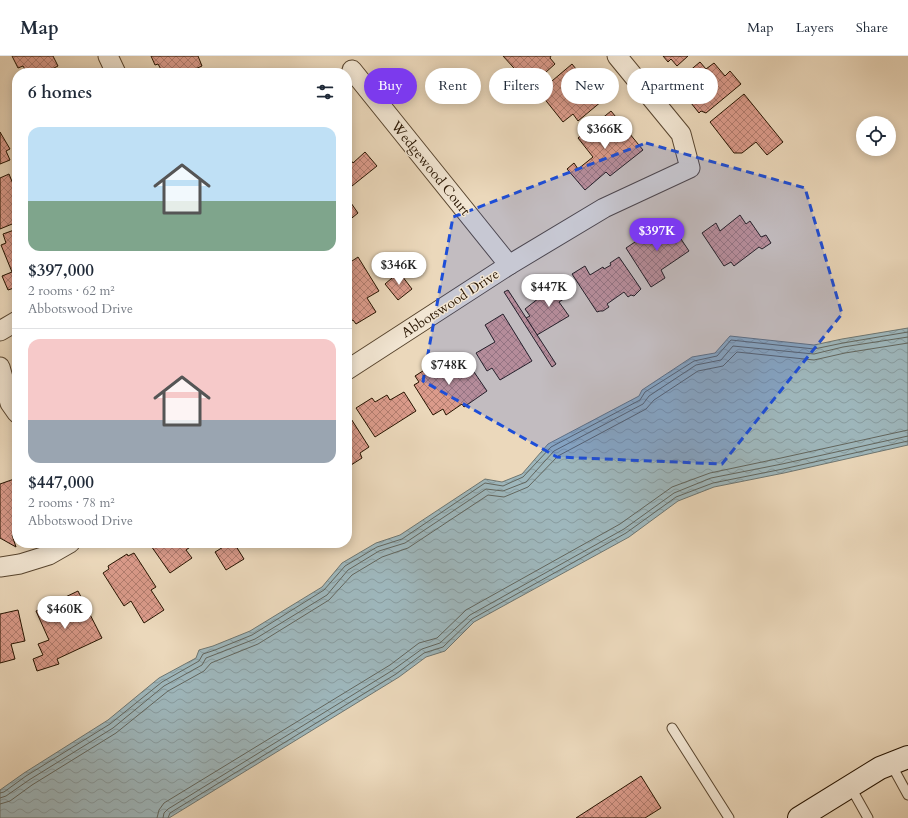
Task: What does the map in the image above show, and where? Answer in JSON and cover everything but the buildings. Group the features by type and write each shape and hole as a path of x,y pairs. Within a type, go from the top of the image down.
{"main road":[{"path":"799,818 880,768 899,760"}],"street":[{"path":"108,56 114,68"},
{"name":"Abbotswood Drive","path":"352,367 509,265 604,208 690,168 681,134 617,56"},
{"name":"Wedgewood Court","path":"352,70 509,265"},
{"path":"0,331 12,325"},
{"path":"0,366 12,406"},
{"path":"0,567 20,564 50,554 61,548"}],"lane":[{"path":"672,728 729,818"},
{"path":"899,760 908,795"},
{"path":"850,786 868,818"}],"highlighted area":[{"path":"646,143 805,188 842,314 722,464 557,457 423,381 453,217"}],"water":[{"path":"908,328 908,445 714,487 678,501 629,537 474,622 445,651 426,657 399,677 169,818 0,818 0,790 24,773 108,720 159,678 196,658 199,650 250,631 322,587 342,563 376,543 400,535 485,479 502,482 522,474 548,444 639,396 642,390 692,357 715,353 730,336 814,345"}]}
